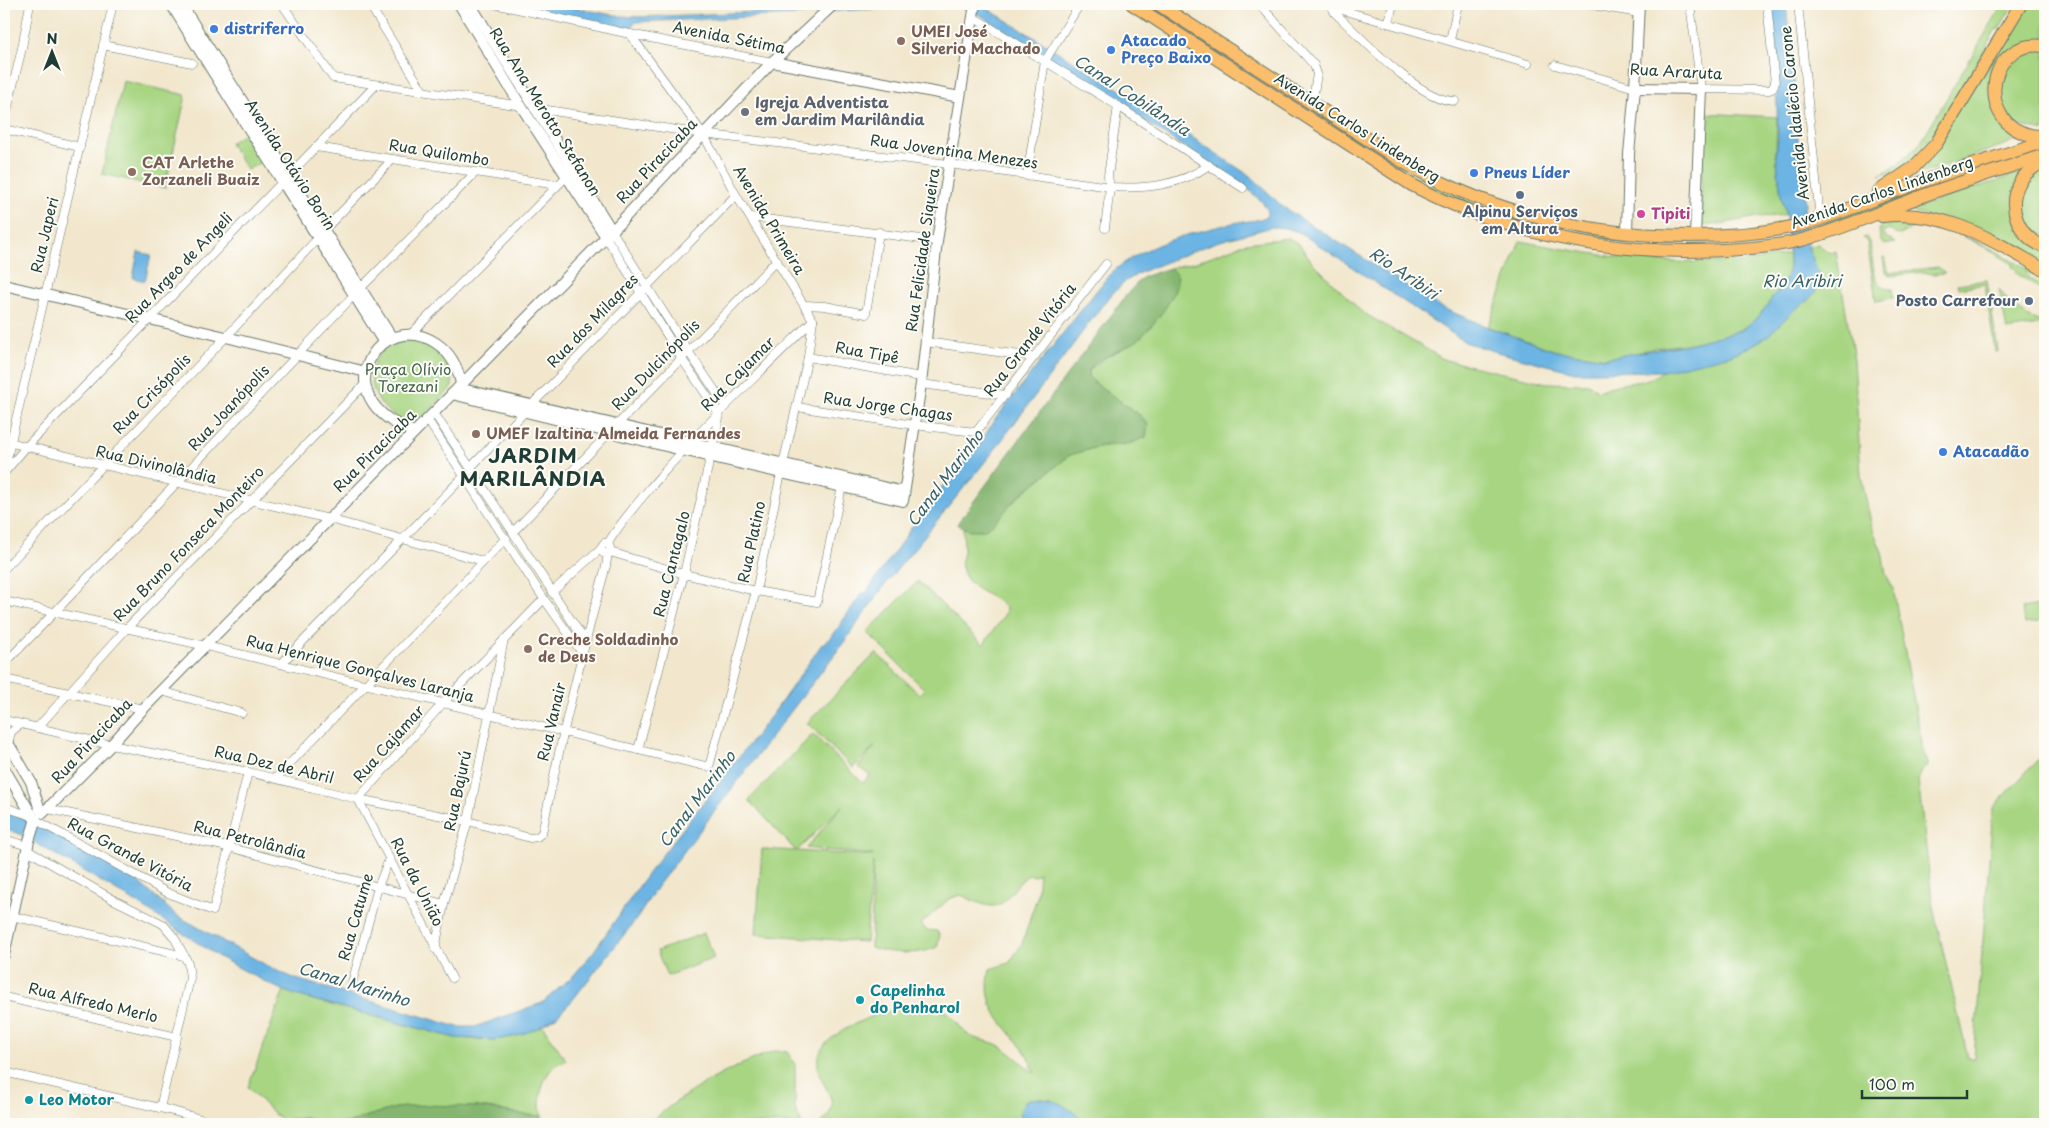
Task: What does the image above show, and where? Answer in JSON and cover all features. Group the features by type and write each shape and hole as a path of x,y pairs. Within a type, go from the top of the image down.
{"main road":[{"name":"Avenida Carlos Lindenberg","path":"1132,4 1403,179 1472,213 1546,236 1590,244 1627,248 1703,251 1786,243 1816,236 1858,222 1922,196 2045,155"},
{"name":"Avenida Carlos Lindenberg","path":"1158,4 1406,163 1468,195 1503,208 1545,220 1592,229 1627,233 1695,236 1744,234 1783,229 1846,210 1907,187 2045,141"},
{"path":"1846,210 1900,178 1928,153 1948,126 2021,4"},
{"path":"2045,46 2026,47 2012,54 2001,66 1994,85 1996,106 2007,123 2024,133 2045,136"},
{"path":"2045,161 2025,175 2016,190 2014,207 2020,226 2033,241 2045,247"},
{"path":"1858,222 1879,217 1901,215 1945,220 1976,232 2045,270"},
{"path":"1627,233 1627,248"}],"street":[{"path":"4,123 22,48 30,4"},
{"name":"Rua Japeri","path":"4,473 7,442 45,295 113,4"},
{"name":"Rua Joventina Menezes","path":"282,4 328,73 336,79 703,134 949,164 1110,187 1132,188 1168,184 1195,175 1209,165"},
{"path":"369,4 423,91"},
{"name":"Rua Ana Merotto Stefanon","path":"459,4 521,106 567,176 647,286 688,352 726,405"},
{"name":"Rua Ana Merotto Stefanon","path":"470,4 609,234 640,292 718,412"},
{"name":"Avenida Sétima","path":"494,4 630,34 960,97"},
{"name":"Rua Piracicaba","path":"39,816 111,745 143,709 609,234 772,62 834,4"},
{"name":"Rua Felicidade Siqueira","path":"843,483 904,496 949,164 975,4"},
{"path":"1027,176 1046,60 1080,4"},
{"path":"1259,4 1314,65 1317,74 1312,103 1307,118"},
{"path":"1389,22 1393,4"},
{"path":"1450,40 1458,4"},
{"path":"1586,4 1639,9 1629,154 1627,233"},
{"path":"1690,4 1701,89 1695,236"},
{"name":"Rua Araruta","path":"1555,65 1635,88 1769,90 1775,83 1767,4"},
{"name":"Avenida Idalécio Carone","path":"1798,4 1816,220"},
{"name":"Avenida Otávio Borin","path":"176,5 388,341"},
{"path":"1331,5 1528,64"},
{"path":"1331,5 1335,13 1396,70 1439,98 1455,101"},
{"path":"973,16 1046,60 1243,188"},
{"name":"Avenida Primeira","path":"630,34 703,134 736,195 813,320"},
{"path":"103,45 192,63"},
{"name":"Rua Argeo de Angeli","path":"4,473 26,447 376,85"},
{"path":"1105,228 1110,187 1108,176 1118,106"},
{"path":"4,129 80,147"},
{"name":"Rua Quilombo","path":"316,147 557,185"},
{"name":"Rua Crisópolis","path":"4,569 393,159"},
{"name":"Rua Joanópolis","path":"4,664 357,291 475,173"},
{"path":"410,335 567,176"},
{"name":"Rua dos Milagres","path":"471,467 736,195"},
{"path":"750,217 879,232 938,242"},
{"path":"805,305 825,306 866,314 879,232"},
{"name":"Rua Dulcinópolis","path":"513,532 777,260"},
{"name":"Rua Grande Vitória","path":"976,432 1106,264"},
{"path":"4,285 366,372"},
{"name":"Rua Platino","path":"709,767 756,591 808,357 813,320"},
{"name":"Rua Cajamar","path":"552,592 607,549 621,523 682,450 718,412 813,320"},
{"path":"414,432 392,422 379,412 370,399 365,384 366,372 371,359 388,341 410,335 425,338 444,349 456,365 457,389 610,433 682,450 713,452"},
{"path":"926,342 1034,357"},
{"name":"Rua Tipê","path":"808,357 1006,395"},
{"name":"Rua Bruno Fonseca Monteiro","path":"37,728 127,628 365,384"},
{"name":"Rua Jorge Chagas","path":"797,407 914,425 976,432"},
{"path":"528,409 617,425 690,442 713,452 843,483 817,602 756,591 684,574 607,549"},
{"name":"Rua Cantagalo","path":"638,750 684,574 713,452 718,427 718,412"},
{"path":"431,416 471,467 585,641"},
{"path":"431,416 465,475 544,599 582,652"},
{"name":"Rua Divinolândia","path":"7,442 329,519 484,561"},
{"path":"281,664 465,475"},
{"path":"276,778 506,538"},
{"name":"Rua Vanair","path":"537,837 542,833 562,733 606,566 607,549"},
{"name":"Rua Cajamar","path":"358,799 443,704 544,599"},
{"name":"Rua Henrique Gonçalves Laranja","path":"4,601 206,646 709,767"},
{"name":"Rua Bajurú","path":"435,948 444,904 468,821 504,639"},
{"path":"4,679 143,709"},
{"path":"161,691 242,713"},
{"name":"Rua Dez de Abril","path":"4,720 111,745 276,778 358,799 468,821 530,838 537,837"},
{"path":"4,955 8,915 28,846 39,816 35,790 6,740 11,732 21,724"},
{"path":"4,768 23,808"},
{"path":"228,847 248,772"},
{"name":"Rua da União","path":"358,799 452,978"},
{"path":"4,806 23,808 39,816"},
{"name":"Rua Grande Vitória","path":"39,816 168,893 213,912 228,847"},
{"name":"Rua Petrolândia","path":"39,816 228,847 444,904"},
{"path":"4,839 28,846 122,904 158,920 170,932 184,956 190,967 190,975 160,1108"},
{"name":"Rua Catume","path":"352,983 378,887 389,859"},
{"path":"8,915 184,956"},
{"name":"Rua Alfredo Merlo","path":"4,997 177,1036"},
{"path":"4,1072 160,1108 218,1124"}],"green space":[{"path":"2003,4 2014,4 1998,30 1996,29 1963,88 1937,128 1923,146 1907,161 1890,174 1888,172 1880,175 1897,165 1920,143"},
{"path":"2025,4 2045,4 2045,131 2016,125 1990,90 2024,138 1906,179"},
{"path":"123,81 186,95 165,188 102,174"},
{"path":"1704,113 1777,117 1776,153 1781,196 1786,214 1700,226"},
{"path":"1323,117 1419,178 1467,201 1543,225 1622,239 1624,242 1546,228 1472,206 1424,184 1398,169 1321,120"},
{"path":"245,133 263,161 247,170 230,143"},
{"path":"2045,146 2045,149 1809,232 1812,229 1808,229 1924,186"},
{"path":"2045,166 2045,265 1909,210 2020,173 2018,209 2024,183"},
{"path":"1898,223 1929,226 1916,226 1900,235 1895,234 1889,229 1882,232 1895,243 1884,245 1880,240 1879,229 1881,229 1881,224"},
{"path":"1957,233 1993,249 2045,279 2045,281 2026,271 2027,276 2045,288 2045,292 2016,273 2017,270 2012,267 2013,264"},
{"path":"1866,237 1871,251 1875,276 1878,282 1892,288 1893,298 1876,301 1867,242 1863,238"},
{"path":"1288,238 1299,244 1313,263 1362,312 1445,360 1547,383 1590,384 1598,391 1619,384 1645,380 1662,371 1731,355 1751,346 1769,335 1794,310 1808,300 1819,275 1808,247 1818,244 1830,253 1836,251 1854,360 1861,476 1872,527 1882,552 1886,574 1893,588 1924,755 1928,766 1922,771 1918,780 1933,907 1968,1058 1974,1058 1993,808 2045,752 2045,1124 1088,1124 1021,1120 1023,1124 820,1124 832,1107 831,1099 818,1066 821,1050 824,1045 844,1030 875,1015 887,1012 913,1007 925,1007 936,1008 946,1012 967,1034 1002,1047 1035,1073 1027,1055 992,1007 988,984 990,969 1009,963 1022,944 1037,897 1039,873 1034,876 1029,874 1007,898 995,906 988,906 961,895 949,899 921,924 926,930 937,931 940,935 937,947 921,952 896,952 871,948 873,862 866,942 756,934 762,849 796,851 749,800 813,734 863,783 870,775 858,767 875,746 853,768 807,723 876,653 919,694 924,689 867,632 918,581 983,645 1005,614 1006,608 974,586 964,575 962,565 964,548 963,528 983,530 988,527 1020,495 1070,455 1101,446 1129,444 1142,417 1087,376 1091,368 1106,357 1130,345 1175,273 1170,268 1196,262 1246,243","holes":["843,805 806,848 873,855 873,856 797,851"]},
{"path":"1520,241 1599,255 1653,261 1733,261 1734,264 1789,254 1789,268 1779,292 1751,324 1731,334 1688,344 1654,348 1621,357 1606,358 1556,351 1488,327"},
{"path":"1883,257 1885,258 1889,273 1938,267 1945,273 1933,274 1924,272 1890,276 1885,271"},
{"path":"1170,268 1177,276 1177,284 1157,319 1134,343 1109,354 1094,364 1088,376 1142,417 1148,425 1146,437 1129,444 1101,446 1070,455 1020,495 993,524 983,530 969,530 957,524 1127,294 1143,277"},
{"path":"1987,280 1998,352 1995,352 1985,284 1959,288 1958,284"},
{"path":"1999,289 2013,307 2034,320 2045,321 2045,324 2007,330"},
{"name":"Praça Olívio Torezani","path":"404,341 414,341 432,347 445,360 450,368 452,377 452,387 418,423 401,419 388,411 378,399 372,386 372,372 376,359 387,348"},
{"path":"2045,604 2045,610 2039,622 2024,624 2022,608"},
{"path":"704,933 714,958 667,976 657,951"},
{"path":"284,990 313,1000 455,1038 495,1040 517,1036 542,1025 566,1060 557,1064 551,1070 544,1082 540,1096 542,1116 487,1108 424,1105 396,1108 350,1123 327,1124 305,1118 289,1119 286,1124 248,1087"},
{"path":"775,1051 787,1052 795,1064 795,1109 802,1124 649,1124 692,1091 725,1072"},
{"path":"424,1105 479,1107 542,1116 546,1124 327,1124 350,1123 396,1108"},
{"path":"305,1118 327,1124 286,1124 289,1119"}],"water":[{"name":"Rio Aribiri","path":"509,4 554,4 618,16 641,17 821,9 838,4 978,4 1130,96 1253,178 1283,207 1440,307 1485,326 1556,351 1606,358 1688,344 1742,330 1759,316 1785,281 1789,268 1789,254 1786,214 1781,196 1776,153 1778,138 1776,74 1769,4 1786,4 1794,76 1800,171 1806,204 1804,210 1808,247 1819,275 1815,293 1808,300 1794,310 1769,335 1731,355 1663,371 1575,372 1465,342 1299,232 1286,228 1272,227 1216,242 1141,272 1126,281 1101,307 993,452 887,582 844,642 656,888 638,917 571,1002 556,1017 538,1028 517,1036 495,1040 455,1038 292,994 271,985 219,957 137,903 75,866 20,834 4,829 4,811 11,812 43,828 136,880 176,915 273,969 296,979 458,1027 475,1027 542,1003 574,975 594,951 649,872 775,711 822,644 831,638 862,593 866,593 932,498 980,444 993,422 1109,275 1136,255 1151,248 1199,231 1259,219 1267,216 1268,211 1264,204 1246,187 982,16 967,9 946,5 835,11 818,14 636,22 627,30"},
{"path":"138,252 151,255 145,281 133,278"},
{"path":"1030,1099 1048,1100 1062,1104 1088,1124 1023,1124 1020,1112 1025,1101"}],"place":[{"name":"distriferro","path":"214,29"},
{"name":"UMEI José Silverio Machado","path":"901,41"},
{"name":"Atacado Preço Baixo","path":"1111,50"},
{"name":"Igreja Adventista em Jardim Marilândia","path":"745,112"},
{"name":"CAT Arlethe Zorzaneli Buaiz","path":"132,172"},
{"name":"Pneus Líder","path":"1474,173"},
{"name":"Alpinu Serviços em Altura","path":"1520,195"},
{"name":"Tipiti","path":"1641,214"},
{"name":"Posto Carrefour","path":"2029,301"},
{"name":"UMEF Izaltina Almeida Fernandes","path":"476,434"},
{"name":"Atacadão","path":"1943,452"},
{"name":"Creche Soldadinho de Deus","path":"528,649"},
{"name":"Capelinha do Penharol","path":"860,1000"},
{"name":"Leo Motor","path":"29,1100"}],"district":[{"name":"JARDIM MARILÂNDIA","path":"533,468"}],"water label":[{"name":"Canal Cobilândia","path":"1132,95"},
{"name":"Canal Marinho","path":"945,478"},
{"name":"Canal Marinho","path":"697,799"},
{"name":"Canal Marinho","path":"354,984"}]}
